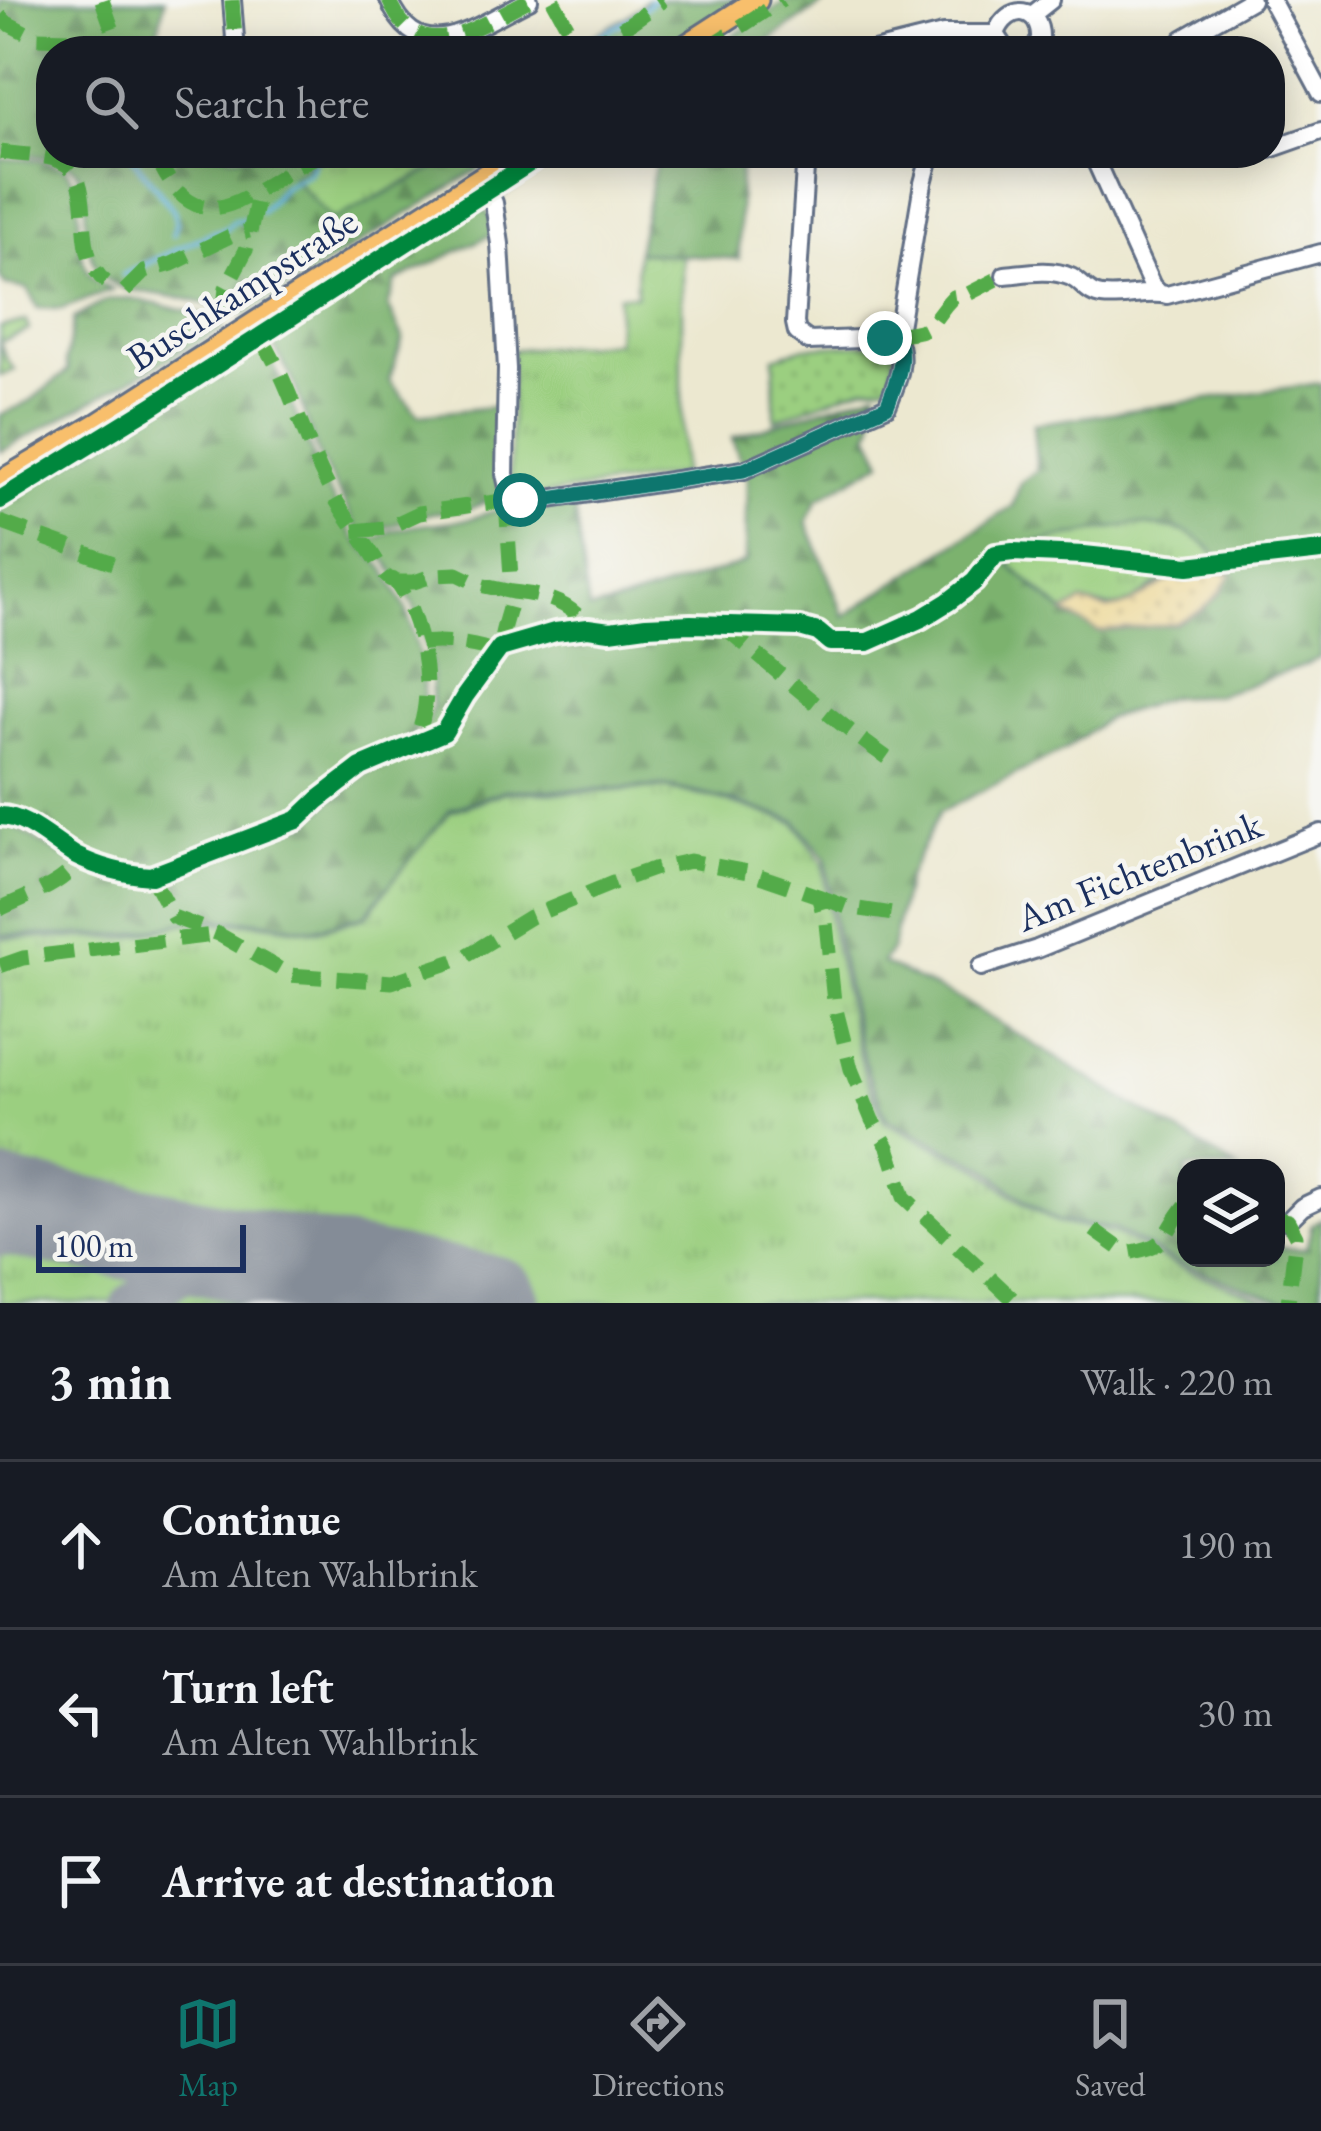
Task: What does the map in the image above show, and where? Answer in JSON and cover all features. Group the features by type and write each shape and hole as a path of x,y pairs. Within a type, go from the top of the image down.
{"main road":[{"path":"701,36 757,0"},
{"name":"Buschkampstraße","path":"0,482 498,168"}],"street":[{"path":"232,0 235,36"},
{"path":"388,0 406,28 424,36"},
{"path":"455,36 529,0"},
{"path":"1032,15 1051,0"},
{"path":"1187,36 1251,0"},
{"path":"1271,0 1321,93"},
{"path":"988,36 996,34 1009,14 1018,12 1032,15 1040,36"},
{"path":"1285,143 1321,131"},
{"path":"805,168 797,332 809,341 896,334"},
{"path":"483,178 499,230 507,369 505,474 516,499 536,501 744,470 887,406 903,351 896,334 927,168"},
{"path":"1099,168 1152,286 1167,296 1321,254"},
{"path":"1005,275 1052,271 1074,278 1094,296 1159,292"},
{"name":"Am Fichtenbrink","path":"981,968 1321,833"},
{"path":"1288,1220 1321,1198"}],"green space":[{"path":"0,0 165,0 157,36 36,36 36,156 0,151 0,65 4,64 0,59"},
{"path":"647,0 741,0 686,36 593,36"},
{"path":"788,0 829,0 775,36 732,36"},
{"path":"0,158 36,161 36,168 62,168 75,186 87,269 96,281 113,290 61,309 37,308 28,289 5,285 0,277"},
{"path":"73,168 305,168 292,177 332,220 433,168 481,168 245,315 124,289 107,280 98,272 86,242 85,193"},
{"path":"305,168 432,168 332,220 291,177"},
{"path":"528,168 546,168 496,200 495,190"},
{"path":"655,168 740,168 739,259 637,252"},
{"path":"477,207 490,214 493,234 396,281 388,306 403,338 389,380 418,415 501,406 499,498 465,510 432,513 359,532 317,452 293,381 273,345 276,337"},
{"path":"637,252 682,255 682,474 531,497 510,479 512,350 616,342 618,295 636,295"},
{"path":"129,298 214,317 224,328 0,452 0,415 29,402 68,371 74,318 108,300"},
{"path":"26,321 29,330 0,342 0,327"},
{"path":"0,342 15,370 0,376"},
{"path":"895,346 892,379 884,385 865,386 775,420 774,357 805,347"},
{"path":"258,349 265,350 283,383 323,481 355,539 384,568 406,609 423,667 424,702 418,728 406,745 359,762 295,816 148,876 103,867 64,848 33,822 0,804 0,505"},
{"path":"1321,383 1321,657 1217,695 1170,697 1106,719 1066,749 940,812 907,878 892,948 882,963 961,1000 1222,1159 1177,1159 1177,1262 1113,1229 1058,1221 985,1167 887,1119 856,1029 826,859 796,821 725,799 665,786 505,790 450,810 365,915 313,929 230,920 184,922 128,935 0,935 0,822 82,867 143,884 308,822 374,768 408,756 432,706 431,664 414,607 389,564 361,538 469,519 506,507 574,508 589,610 610,606 745,563 747,479 732,438 877,391 869,433 883,461 818,499 807,522 844,616 1013,506 1020,483 1037,471 1033,424","holes":["1134,524 1180,530 1209,547 1232,573 1175,624 1099,631 1064,613 1009,565 1028,544"]},
{"path":"1134,524 1190,534 1232,573 1188,571 1128,604 1082,602 1064,613 1009,564 1028,544"},
{"path":"664,788 795,823 823,863 830,924 853,1029 865,1077 885,1122 981,1169 1057,1223 1113,1233 1177,1267 1273,1303 0,1303 0,938 128,938 186,923 257,923 315,931 366,917 450,812 506,792"},
{"path":"1321,1219 1321,1303 1281,1301 1188,1267 1285,1267 1285,1248 1306,1249 1312,1224"}],"sand":[{"path":"1181,573 1232,573 1221,592 1200,611 1175,624 1099,632 1064,613 1082,602 1108,609 1127,605"}],"waterway":[{"path":"599,36 653,0"},
{"path":"141,168 174,211 173,235"},
{"path":"261,212 283,187 311,168"},
{"path":"123,275 244,220"}],"taxiway":[{"path":"135,1234 167,1256 168,1271 155,1290"},
{"path":"131,1303 206,1264 254,1257"}],"runway":[{"path":"0,1207 492,1303"}],"marked path":[{"path":"102,0 115,36"},
{"path":"232,0 235,36"},
{"path":"389,0 402,22 426,36"},
{"path":"452,36 529,0"},
{"path":"553,0 573,36"},
{"path":"608,36 663,0"},
{"path":"726,36 782,0"},
{"path":"0,16 36,38"},
{"path":"0,152 36,156"},
{"path":"69,168 79,182 88,253 106,282"},
{"path":"163,168 173,186 193,203 213,208 234,203 295,168"},
{"path":"223,317 226,288 246,250 259,192"},
{"path":"125,291 144,272 249,231"},
{"path":"895,334 926,328 953,297 1005,275"},
{"path":"260,336 330,491 384,573 398,586 415,621 426,688 420,729 411,745"},
{"path":"516,499 507,517 512,592 555,601 573,611 588,628"},
{"path":"354,531 387,528 419,513 516,499"},
{"path":"0,522 116,564"},
{"path":"397,582 457,574 512,592 500,648"},
{"path":"723,626 890,760"},
{"path":"420,644 457,643 494,652"},
{"path":"0,909 55,883 81,858"},
{"path":"151,876 173,917 218,934 290,975 392,982 463,958 530,917 613,883 690,861 748,872 818,896 826,923 834,1002 851,1069 888,1147 904,1197 1017,1303"},
{"path":"818,896 847,907 893,914"},
{"path":"0,966 23,958 213,935"},
{"path":"1094,1230 1126,1253 1158,1243 1177,1218"},
{"path":"1285,1220 1296,1236 1288,1303"}],"cycle path":[{"path":"0,500 522,168"},
{"path":"0,816 30,825 94,864 151,876 297,820 361,767 444,732 500,648 555,632 691,624 800,627 830,642 868,642 948,602 974,582 996,554 1084,555 1188,566 1321,551"}],"route":[{"path":"520,500 744,470 860,420 887,406 895,386 903,351 896,334 885,338"}]}
